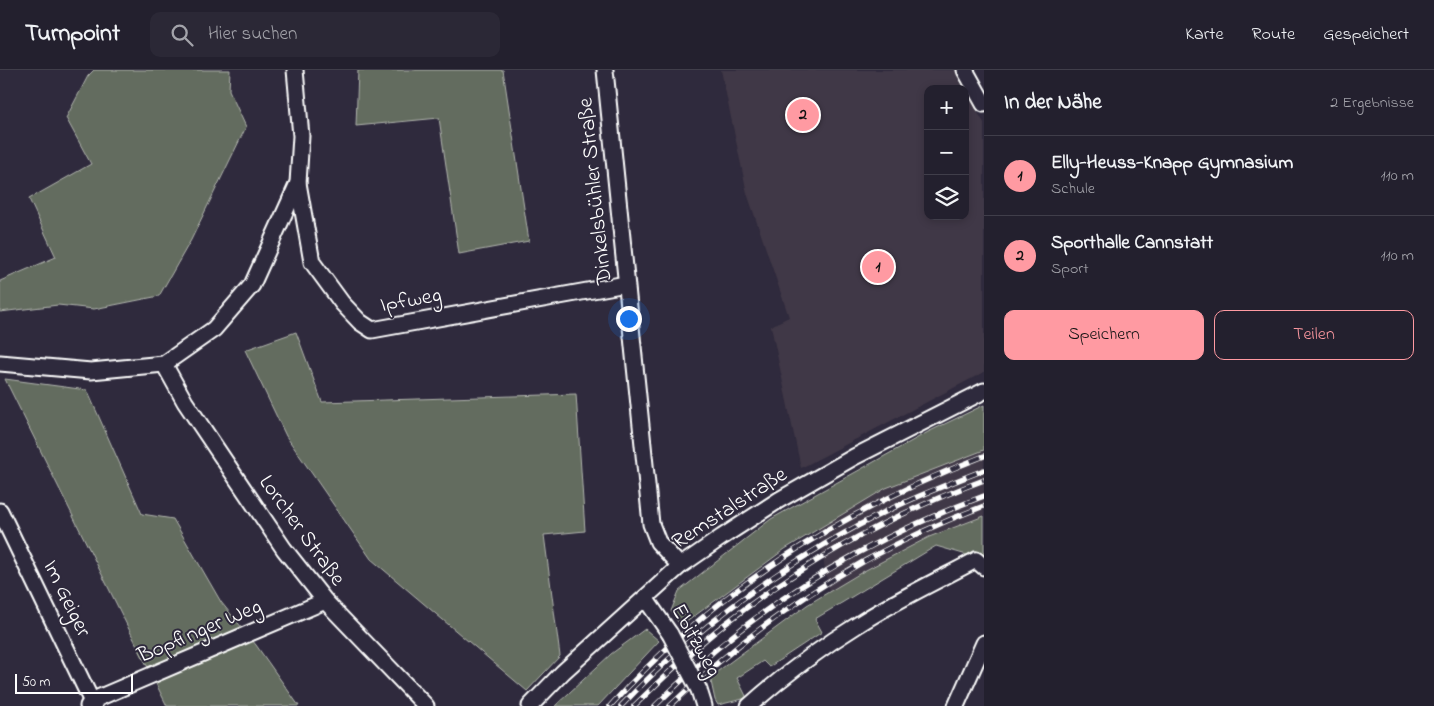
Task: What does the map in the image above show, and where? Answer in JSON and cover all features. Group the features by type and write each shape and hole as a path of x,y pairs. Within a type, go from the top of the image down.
{"street":[{"path":"0,362 91,371 164,364 214,329 252,285 298,182 301,136 295,70"},
{"name":"Dinkelsbühler Straße","path":"605,70 651,524 658,542 680,566"},
{"path":"965,70 984,104"},
{"name":"Ipfweg","path":"298,182 312,262 342,303 360,322 372,330 626,284"},
{"name":"Lorcher Straße","path":"164,364 185,402 284,549 325,601 426,706"},
{"name":"Remstalstraße","path":"530,706 563,672 680,566 779,500 854,457 984,390"},
{"name":"Im Geiger","path":"0,511 91,704"},
{"path":"749,706 808,658 859,623 976,560 984,567"},
{"name":"Ebitzweg","path":"646,598 670,634 699,690 704,706"},
{"name":"Bopfinger Weg","path":"91,704 325,601"},
{"path":"956,706 984,643"}],"shaded area":[{"path":"721,70 955,70 962,85 924,85 924,220 969,220 969,98 984,123 984,372 801,468 771,326 789,317 747,193"},
{"path":"984,450 984,516 929,537 864,571 829,592 818,529 886,488"}],"green space":[{"path":"94,70 230,70 229,90 246,127 191,240 159,296 94,309 58,305 0,312 0,281 56,257 29,199 91,164 66,118 88,76"},
{"path":"358,70 503,70 529,241 459,254 439,118 356,126"},
{"path":"296,332 322,402 576,394 585,531 544,535 560,656 527,691 371,559 286,436 245,350"},
{"path":"5,379 87,390 142,514 173,519 221,602 256,645 299,706 167,706"},
{"path":"984,405 984,450 886,488 785,549 681,626 671,611 679,591 771,519 928,432"},
{"path":"984,516 984,560 936,546 815,619 822,632 769,667 763,661 737,678 747,698 718,705 715,700 710,677 807,605 864,571 929,537"},
{"path":"645,629 659,641 598,706 555,706 611,654"}],"railway":[{"path":"610,706 650,664 692,626 736,591 782,559 830,529 879,502 984,456"},
{"path":"621,706 651,676 714,620 783,570 855,527 893,508 984,470"},
{"path":"634,706 676,665 710,636 782,582 880,525 984,480"},
{"path":"655,706 714,651 744,627 809,582 877,543 948,510 984,496"},
{"path":"670,706 740,644 816,590 898,544 984,506"}],"place":[{"name":"Sporthalle Cannstatt","path":"803,115"},
{"name":"Elly-Heuss-Knapp Gymnasium","path":"878,267"}]}
